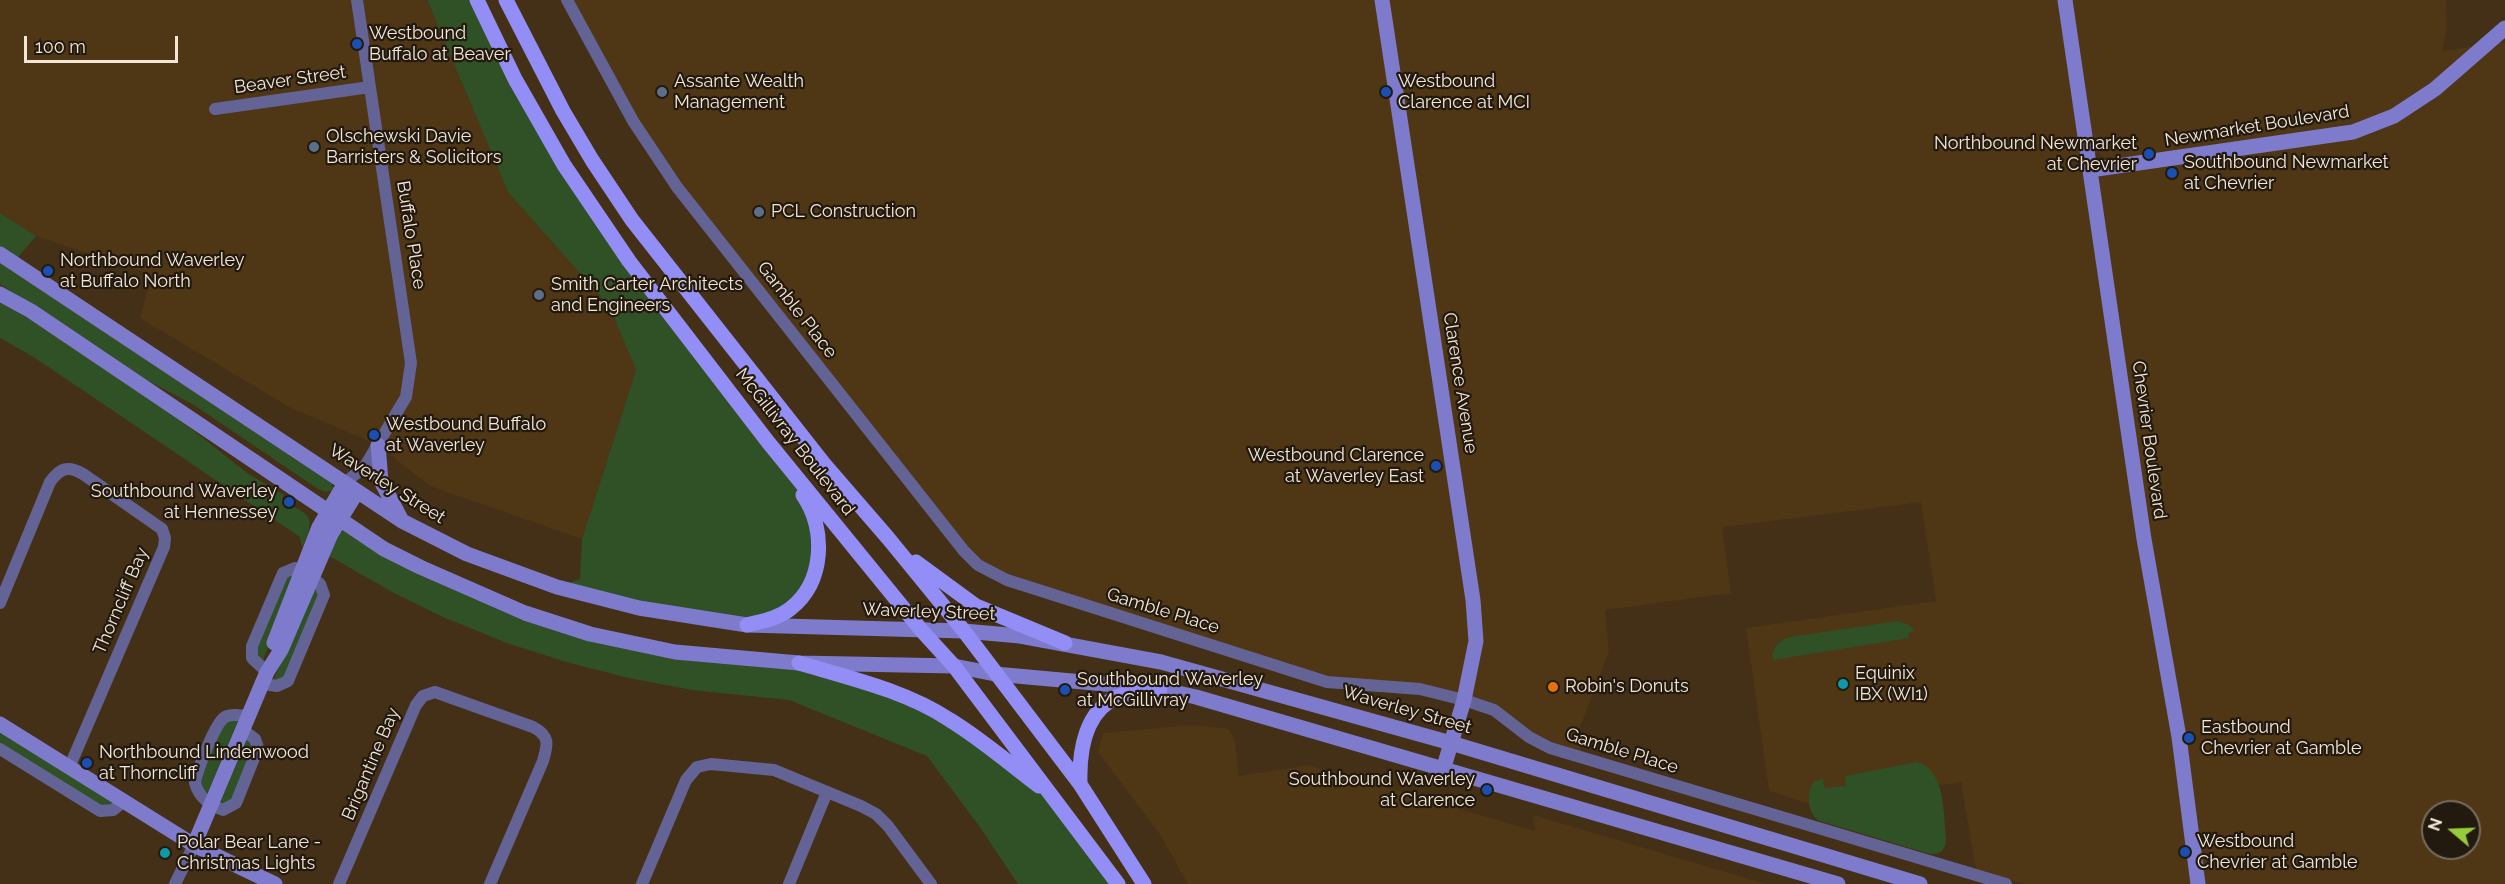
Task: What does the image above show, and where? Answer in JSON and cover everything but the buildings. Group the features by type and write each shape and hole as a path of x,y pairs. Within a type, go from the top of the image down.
{"main road":[{"name":"McGillivray Boulevard","path":"477,0 515,79 591,207 768,442 922,631 954,666 1118,884"},
{"name":"McGillivray Boulevard","path":"506,0 563,111 632,220 824,464 964,631 1080,784 1144,884"},
{"name":"Clarence Avenue","path":"1382,0 1473,600 1476,641 1464,700 1443,770"},
{"name":"Chevrier Boulevard","path":"2065,0 2144,539 2180,737 2198,884"},
{"name":"Newmarket Boulevard","path":"2090,170 2353,132 2394,116 2434,89 2505,28"},
{"name":"Waverley Street","path":"0,254 402,521 466,554 557,587 639,608 747,625 964,631 1065,643 1161,662 1451,743 1920,884"},
{"path":"0,294 31,311 384,549 525,613 590,634 675,652 799,663 954,666 995,674 1160,689 1197,697 1838,884"},
{"path":"747,625 774,618 794,606 810,585 818,562 819,542 808,503 768,442"},
{"path":"378,445 381,481 402,521"},
{"path":"194,845 267,672 281,650 307,574 331,534 334,515 351,487"},
{"path":"888,538 939,580 976,606 1065,643"},
{"path":"799,663 863,682 909,699 950,719 1056,800"},
{"path":"1080,784 1079,762 1085,734 1097,712 1119,696 1160,689"},
{"path":"0,724 194,845 275,884"}],"street":[{"name":"Buffalo Place","path":"351,487 406,397 411,363 357,0"},
{"name":"Gamble Place","path":"567,0 633,121 683,194 964,551 978,565 1007,580 1327,682 1420,689 1464,700 1494,710 1529,737 1550,748 2006,884"},
{"name":"Beaver Street","path":"215,109 370,87"},
{"name":"Thorncliff Bay","path":"0,603 50,482 56,473 64,468 73,468 83,474 162,529 164,547 69,768"},
{"path":"295,568 307,574 320,584 324,595 288,681 278,686 252,658 252,646 283,573 295,568"},
{"name":"Brigantine Bay","path":"339,884 416,705 423,696 435,692 533,727 542,732 546,738 543,761 490,884"},
{"path":"233,715 246,723 258,748 236,803 223,810 210,805 199,793 195,783 218,725 225,717 233,715"},
{"path":"0,749 100,811 113,810 123,802"},
{"path":"642,884 686,780 697,767 711,764 774,770 876,814 902,841 931,884"},
{"path":"789,884 827,792"},
{"path":"175,884 194,845"}],"shaded area":[{"path":"0,0 427,0 508,192 609,306 636,370 582,539 430,486 378,445 289,407 140,318 152,275 36,236 0,213"},
{"path":"567,0 2446,0 2447,27 2442,51 2505,42 2505,884 2025,884 1976,870 1961,782 1810,804 1769,791 1746,628 1936,601 1921,502 1722,527 1731,593 1605,610 1609,651 1579,730 1581,754 1542,743 1464,700 1327,682 978,565 677,187","holes":["2087,150 2110,159 2091,177 2070,164"]},
{"path":"1192,725 1229,729 1235,742 1239,776 1309,765 1535,831 1533,815 1766,884 1188,884 1161,836 1098,752 1103,733"}],"green space":[{"path":"427,0 477,0 537,120 809,503 818,562 794,606 747,625 557,587 580,579 582,539 636,370 609,306 508,192"},
{"path":"0,213 36,236 14,262 0,254"},
{"path":"0,259 331,482 334,490 326,492 318,489 194,405 143,378 0,284"},
{"path":"0,302 51,332 178,418 247,473 284,495 282,500 303,512 309,521 307,536 302,548 300,537 35,358 0,338"},
{"path":"335,516 384,549 590,634 799,663 909,699 1056,800 1118,884 1018,884 979,826 927,756 789,700 692,690 629,678 566,662 507,643 443,617 394,593 324,553"},
{"path":"296,574 262,661 258,659 257,645 287,576"},
{"path":"315,588 320,591 283,680 273,681"},
{"path":"1897,621 1909,625 1915,631 1908,633 1909,638 1773,660 1773,651 1777,645 1790,637"},
{"path":"238,720 206,793 202,790 201,778 223,724 227,721"},
{"path":"0,732 113,804 104,808 0,744"},
{"path":"247,740 254,745 232,802 222,804 221,801"},
{"path":"1917,762 1933,774 1941,794 1946,838 1944,848 1940,852 1930,854 1820,821 1812,813 1809,796 1815,781 1823,779 1824,788 1846,786 1845,776"}],"place":[{"name":"Westbound Buffalo at Beaver","path":"357,44"},
{"name":"Assante Wealth Management","path":"662,92"},
{"name":"Westbound Clarence at MCI","path":"1386,92"},
{"name":"Olschewski Davie Barristers & Solicitors","path":"314,147"},
{"name":"Northbound Newmarket at Chevrier","path":"2149,154"},
{"name":"Southbound Newmarket at Chevrier","path":"2172,173"},
{"name":"PCL Construction","path":"759,212"},
{"name":"Northbound Waverley at Buffalo North","path":"48,271"},
{"name":"Smith Carter Architects and Engineers","path":"539,295"},
{"name":"Westbound Buffalo at Waverley","path":"374,435"},
{"name":"Westbound Clarence at Waverley East","path":"1436,466"},
{"name":"Southbound Waverley at Hennessey","path":"289,502"},
{"name":"Equinix IBX (WI1)","path":"1843,684"},
{"name":"Robin's Donuts","path":"1553,687"},
{"name":"Southbound Waverley at McGillivray","path":"1065,690"},
{"name":"Eastbound Chevrier at Gamble","path":"2189,738"},
{"name":"Northbound Lindenwood at Thorncliff","path":"87,763"},
{"name":"Southbound Waverley at Clarence","path":"1487,790"},
{"name":"Westbound Chevrier at Gamble","path":"2185,852"},
{"name":"Polar Bear Lane - Christmas Lights","path":"165,853"}]}
